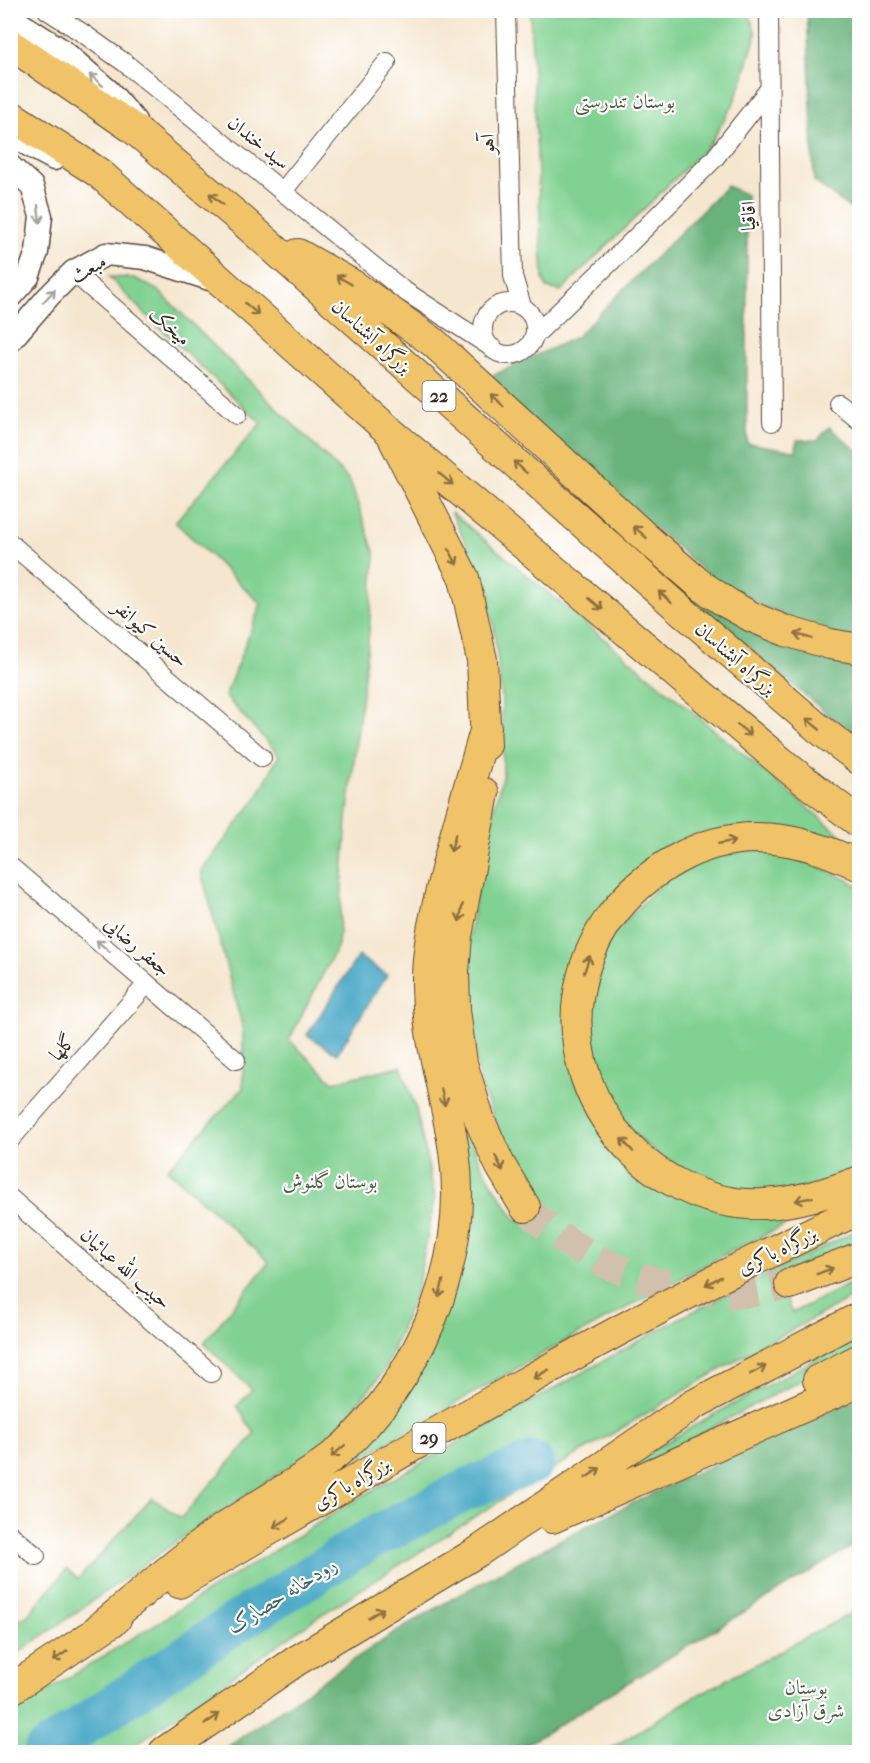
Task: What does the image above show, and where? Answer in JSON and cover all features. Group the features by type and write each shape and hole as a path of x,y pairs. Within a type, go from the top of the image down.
{"highway":[{"name":"بزرگراه آبشناسان","path":"10,44 134,129 244,222 673,603 818,728 860,760"},
{"path":"10,115 99,174 388,430 792,771 860,823"},
{"path":"244,222 353,285 433,342 645,537 702,586 752,617 786,631 830,644 860,649"},
{"path":"388,430 464,578 482,660 486,727 485,784 479,828 457,936 454,1010 462,1063 480,1121 500,1165 525,1206"},
{"path":"98,1629 218,1531 316,1470 355,1436 394,1389 414,1358 428,1330 446,1271 454,1227 457,1186 454,1152 432,1042 427,986 432,925 486,727"},
{"path":"860,866 816,847 770,838 751,838 718,843 678,858 629,893 606,922 585,967 577,1020 583,1066 602,1113 630,1149 646,1164 667,1178 714,1199 737,1203 770,1204 816,1196 860,1180"},
{"name":"بزرگراه باکری","path":"10,1690 98,1629 552,1368 717,1279 860,1209"},
{"path":"790,1284 860,1257"},
{"path":"164,1752 296,1661 479,1551 693,1405 860,1317"},
{"path":"680,1460 828,1374 860,1359"},
{"path":"479,1551 860,1382"}],"street":[{"name":"سید خندان","path":"47,10 125,63 403,290 494,349"},
{"name":"آهو","path":"506,10 513,276"},
{"name":"اقاقیا","path":"769,10 772,422"},
{"path":"10,17 62,50 109,91 163,154"},
{"path":"283,191 387,62"},
{"path":"534,336 714,159 769,89"},
{"path":"10,135 130,200"},
{"path":"10,166 32,186 41,216 37,252 28,277 10,297"},
{"name":"مبعث","path":"10,341 73,272 106,254 145,258 223,284"},
{"name":"میخک","path":"73,272 237,415"},
{"path":"513,276 535,327 534,336 531,343 517,353 501,353 488,343 483,327 491,312 506,295 513,276"},
{"path":"438,314 491,312 506,303 526,309 563,308"},
{"path":"838,403 860,421"},
{"name":"حسین کیوانفر","path":"10,543 262,758"},
{"name":"جعفر رضایی","path":"10,866 236,1060"},
{"name":"گلها","path":"10,1140 147,984"},
{"name":"حبیب الله عبائیان","path":"10,1198 211,1373"},
{"path":"10,1534 36,1556"}],"green space":[{"name":"بوستان تندرستی","path":"530,11 748,11 756,34 733,105 710,144 561,291 547,288 543,279"},
{"path":"807,11 859,11 859,215 814,181"},
{"path":"727,186 747,195 747,443 796,451 797,440 818,440 829,427 859,452 859,641 813,630 722,587 485,379 576,337"},
{"name":"بوستان گلنوش","path":"109,277 135,278 159,291 350,481 375,554 368,643 347,819 338,945 289,1040 333,1082 401,1066 416,1109 435,1197 418,1285 385,1370 324,1444 189,1533 11,1658 11,1624 27,1616 67,1569 78,1579 152,1498 181,1518 255,1434 237,1406 252,1390 204,1343 269,1262 167,1169 243,1088 243,1029 201,871 256,799 279,755 225,696 261,604 175,522 261,423"},
{"path":"451,512 859,850 788,831 629,881 570,1050 685,1197 859,1189 720,1257 542,1354 223,1536 405,1391 462,1136 458,887 467,1125 478,1158 516,1220 543,1200 519,1168 494,1119 480,1083 463,971 487,832 503,775 502,698 493,621 476,565"},
{"path":"676,586 746,624 859,657 859,741"},
{"path":"750,849 806,863 859,886 859,1174 768,1196 687,1180 614,1116 585,1030 604,943 677,867"},
{"path":"859,1229 859,1241 776,1276 792,1313 859,1279 859,1294 750,1352 509,1495 316,1618 125,1752 11,1752 10,1716 357,1499 680,1318"},
{"path":"859,1335 859,1350 542,1515 704,1420"},
{"path":"859,1398 859,1542 514,1752 220,1752 330,1675 494,1575 649,1495"},
{"name":"بوستان شرق آزادی","path":"859,1609 859,1752 605,1752 694,1697"}],"water":[{"path":"358,956 387,975 337,1054 307,1035"}],"waterway":[{"name":"رودخانه حصارک","path":"44,1752 240,1620 369,1540 472,1487 533,1463"}],"tunnel":[{"path":"525,1207 572,1245 599,1260 655,1282 715,1292 745,1293 790,1284"}]}
